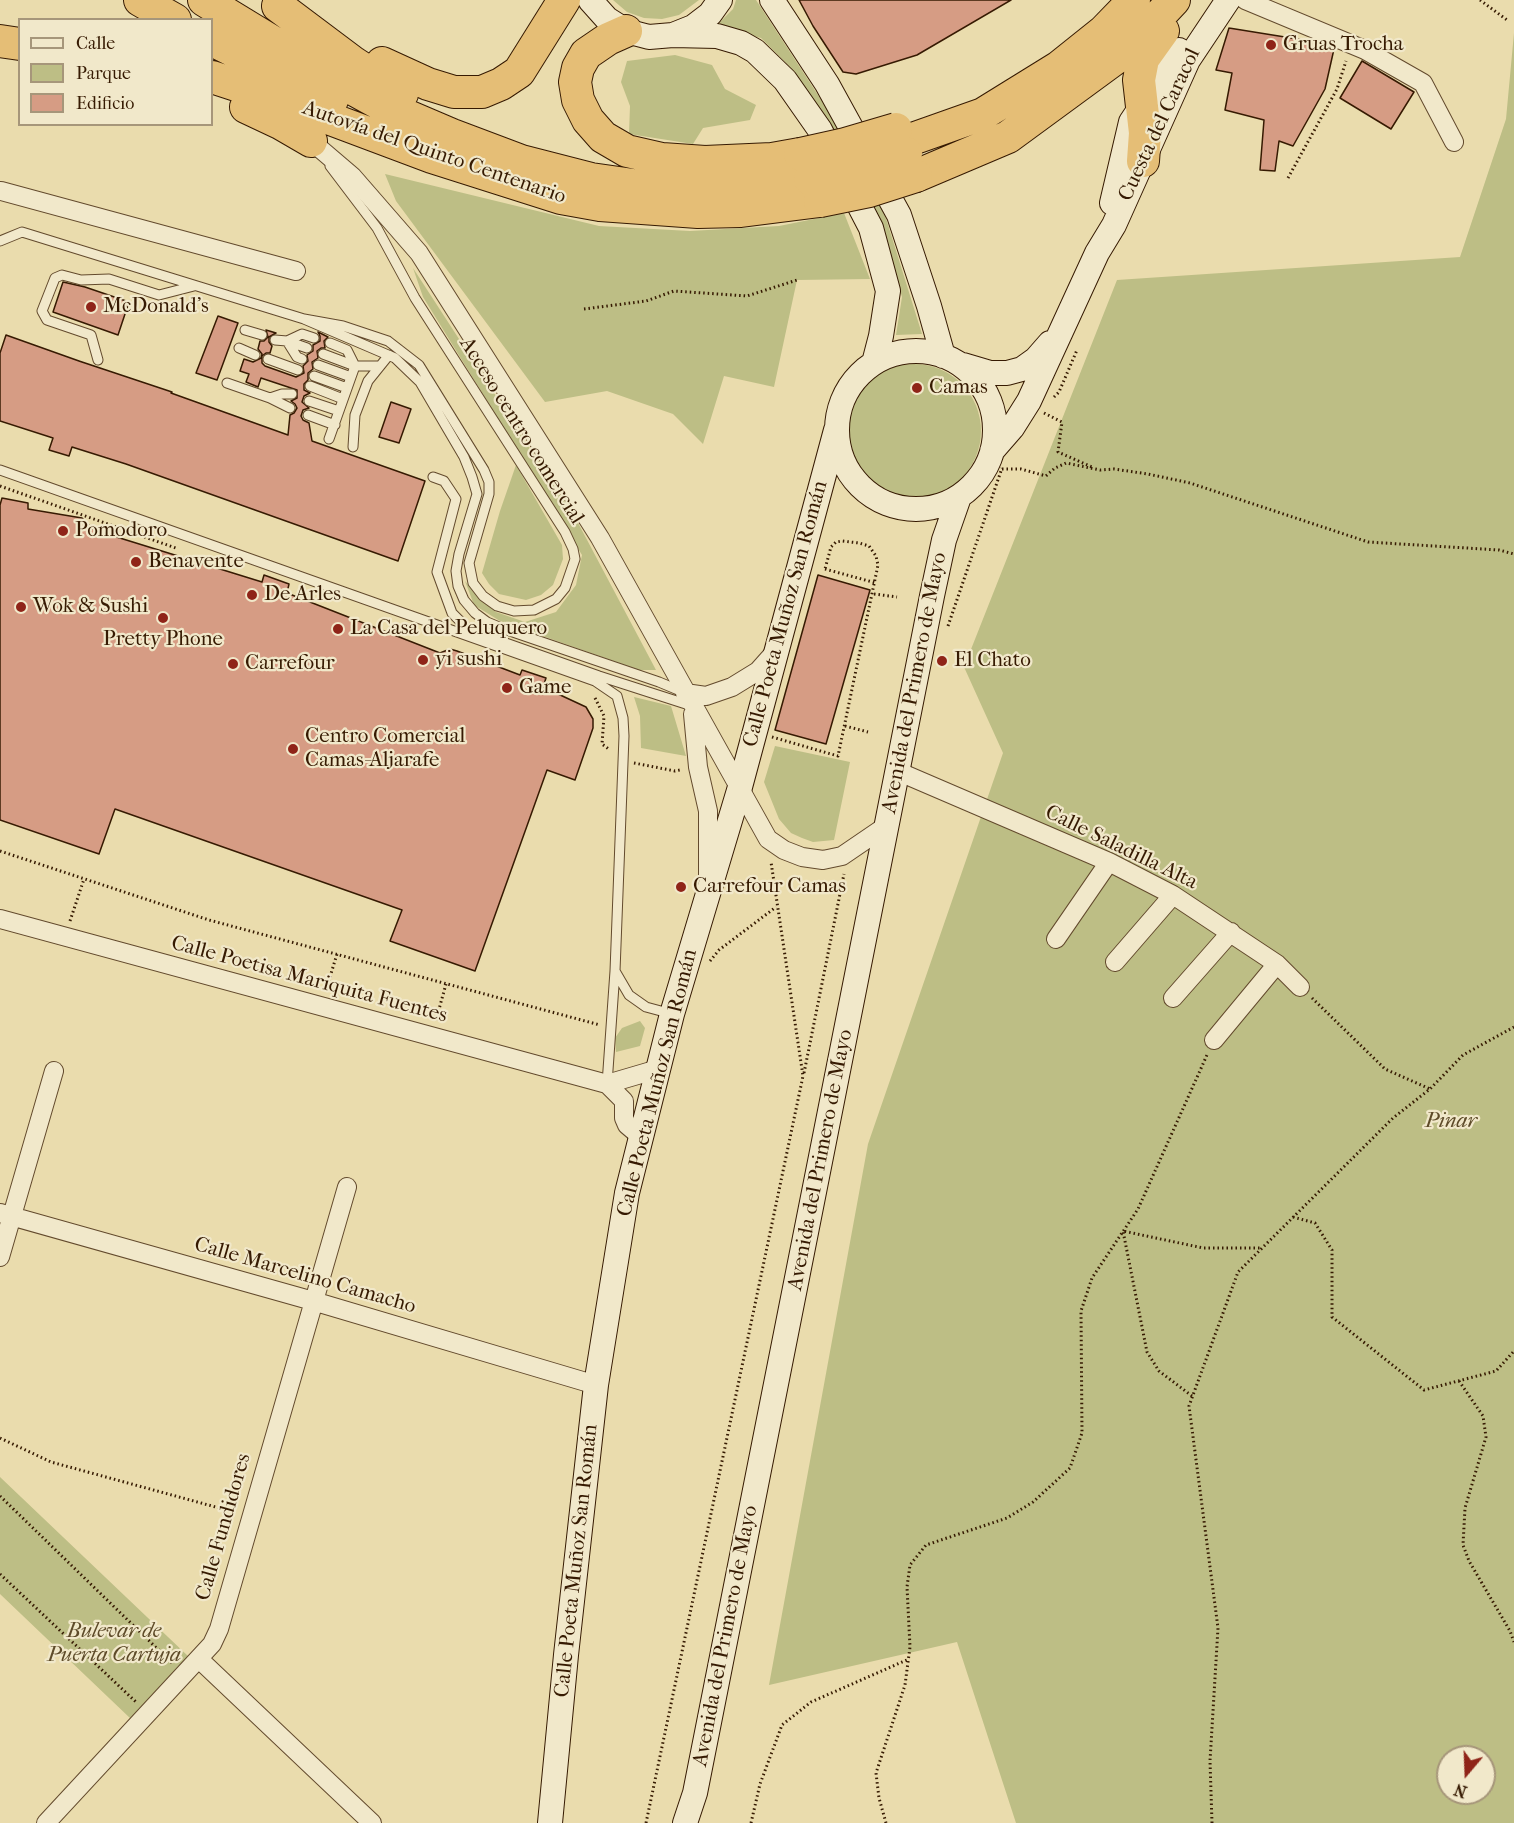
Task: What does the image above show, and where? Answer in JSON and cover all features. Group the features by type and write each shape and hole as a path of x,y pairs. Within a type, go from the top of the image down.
{"highway":[{"path":"140,0 172,18"},
{"path":"204,0 322,72 384,106 452,135 520,161 591,179 654,188 748,188 809,175 845,144 905,150 1059,67"},
{"path":"284,2 390,67 428,84 454,92 482,92 501,84 519,72 564,0"},
{"name":"Autovía del Quinto Centenario","path":"284,2 354,63 437,114 526,149 622,171 705,176 809,175 869,191 905,150 983,114 1059,67 1104,31 1134,0"},
{"name":"Autovía del Quinto Centenario","path":"905,150 1008,137 1128,49 1174,0"},
{"path":"1143,161 1145,134 1139,80 1143,59 1159,34 1187,0"},
{"path":"0,28 18,30"},
{"path":"626,31 608,39 586,54 578,68 575,81 578,100 588,120 603,137 627,151 662,159 705,162 772,159 809,175"},
{"path":"0,40 18,39"},
{"path":"0,40 18,44"},
{"path":"213,41 381,123 441,149 538,183 561,198"},
{"path":"0,53 18,55"},
{"name":"Autovía del Quinto Centenario","path":"213,77 432,157 561,198 600,205 698,212 741,211 809,175"},
{"path":"213,93 280,123 311,141"}],"main road":[{"path":"590,0 606,19 626,31 649,37 717,36 741,43 755,51 785,80 820,130 871,228 888,291 874,363"},
{"path":"673,35 693,27 710,14 720,0"},
{"path":"772,0 827,84 899,215 929,306 950,359"},
{"name":"Cuesta del Caracol","path":"1097,253 1116,189 1131,122 1197,25 1226,0"},
{"name":"Cuesta del Caracol","path":"1000,455 1012,428 1029,401 1097,253 1114,225 1188,60 1226,0"},
{"name":"Cuesta del Caracol","path":"950,359 999,374 1022,369 1036,359 1062,330"},
{"path":"908,352 929,352 950,359 979,382 992,408 995,437 1000,455 959,497 934,508 920,510 897,508 875,499 864,491 846,470 837,444 836,430 839,410 846,392 863,371 886,357 908,352"},
{"name":"Calle Poeta Muñoz San Román","path":"550,1823 567,1643 596,1385 627,1193 672,1014 740,787 836,430"},
{"name":"Avenida del Primero de Mayo","path":"685,1823 695,1793 944,540 959,497"}],"street":[{"path":"1245,0 1351,45 1423,83 1454,142"},
{"path":"311,141 352,176 419,253 600,538 768,839 784,850 802,857 823,860 842,856 886,826"},
{"path":"0,188 296,271"},
{"path":"689,700 747,680 775,652"},
{"path":"689,700 698,767 708,811 708,895"},
{"name":"Calle Saladilla Alta","path":"897,771 1109,862 1173,895 1277,964 1300,987"},
{"path":"1056,939 1109,862"},
{"path":"1115,962 1173,895"},
{"name":"Calle Poetisa Mariquita Fuentes","path":"0,919 607,1084"},
{"path":"1173,998 1231,932"},
{"path":"1214,1040 1277,964"},
{"path":"640,1136 627,1125 624,1118 624,1101 607,1084 658,1069"},
{"path":"0,1257 6,1215 54,1071"},
{"name":"Calle Fundidores","path":"46,1823 200,1660 212,1644 219,1629 346,1187"},
{"name":"Calle Marcelino Camacho","path":"6,1215 313,1301 596,1385"},
{"path":"200,1660 372,1823"}],"lane":[{"name":"Acceso centro comercial","path":"304,318 343,326 388,340 419,365 489,482 489,494 469,563 473,583 483,596 497,606 514,611 534,610 556,599 565,588 574,560 573,549 565,532 415,298 377,228 311,141"},
{"path":"0,241 22,232 304,318 389,355 406,367 420,382 464,457 472,477 477,494 456,571 458,586 464,600 475,614 504,629 659,682 689,700"},
{"path":"98,360 91,335 47,320 42,311 55,278 62,275 81,280 109,279 159,295 194,286"},
{"path":"245,330 262,335"},
{"path":"286,341 303,334 314,338"},
{"path":"274,340 286,341 307,348"},
{"path":"286,341 297,357 302,359"},
{"path":"329,439 355,366 347,350 330,343"},
{"path":"239,348 255,355"},
{"path":"323,354 355,366 380,366"},
{"path":"353,447 355,415 368,381 389,355"},
{"path":"268,359 294,372"},
{"path":"318,365 351,377"},
{"path":"314,376 347,388"},
{"path":"226,383 270,398 290,408"},
{"path":"310,386 344,399"},
{"path":"270,398 292,394"},
{"path":"309,401 339,411"},
{"path":"309,415 335,425"},
{"path":"0,470 595,681 617,696 623,718 622,760 615,971 607,1084"},
{"path":"433,477 444,482 456,499 437,572 452,613 469,630 599,676 689,700"},
{"path":"615,971 629,995 646,1007 672,1014"}],"path":[{"path":"1480,0 1507,20"},
{"path":"1288,178 1337,89 1351,45"},
{"path":"584,309 646,301 674,291 747,296 797,280"},
{"path":"1029,401 1040,411 1062,422 1058,452 1100,470"},
{"path":"945,636 1002,469 1000,455"},
{"path":"1021,469 1046,476 1054,468 1066,463 1100,470 1114,469 1190,483 1368,542 1499,550 1514,554"},
{"path":"0,486 179,549"},
{"path":"766,736 838,756 874,594 876,583 878,565 876,556 869,546 850,541 836,542 831,547 825,569 876,583"},
{"path":"874,594 897,597"},
{"path":"594,696 604,716 602,744 622,760 675,771 698,767"},
{"path":"845,726 868,732"},
{"path":"768,839 803,1076"},
{"path":"0,851 209,920 611,1028"},
{"path":"646,1823 849,851"},
{"path":"65,937 84,879"},
{"path":"705,967 719,950 777,907"},
{"path":"321,1006 337,954"},
{"path":"431,1037 446,984"},
{"path":"1300,987 1385,1069 1430,1089"},
{"path":"1212,1823 1210,1761 1218,1628 1189,1406 1238,1272 1393,1118 1430,1089 1463,1055 1514,1027"},
{"path":"886,1823 879,1798 876,1773 905,1685 910,1647 907,1587 910,1565 927,1545 1007,1518 1033,1502 1070,1468 1082,1433 1081,1311 1092,1278 1138,1209 1214,1040"},
{"path":"1293,1217 1315,1223 1332,1250 1332,1317 1424,1390 1496,1371 1514,1351"},
{"path":"1124,1231 1203,1248 1261,1248"},
{"path":"1124,1231 1147,1352 1159,1371 1192,1396"},
{"path":"1459,1381 1483,1416 1486,1437 1465,1508 1463,1545 1469,1561 1510,1631 1514,1642"},
{"path":"0,1438 51,1462 250,1517"},
{"path":"0,1496 178,1669"},
{"path":"0,1574 148,1713"},
{"path":"751,1823 760,1784 782,1725 811,1702 909,1659"}],"green space":[{"path":"613,0 699,0 679,15 662,19 644,18 627,12"},
{"path":"736,0 756,0 835,121 884,212 922,334 896,335 902,297 878,216 825,117 794,71 761,38 716,26 733,9"},
{"name":"Pinar","path":"1514,33 1514,1823 1016,1823 957,1642 769,1685 868,1144 1003,753 964,667 1117,280 1460,257 1506,119"},
{"path":"675,55 712,65 725,89 756,105 750,120 703,128 693,144 629,134 630,106 621,82 627,61"},
{"path":"385,174 599,226 690,231 779,226 844,213 870,279 797,280 774,387 724,376 703,444 673,414 607,391 545,402 396,201"},
{"path":"413,268 577,521 656,670 639,670 500,621 474,605 465,581 480,599 496,612 525,622 556,612 576,585 582,555 423,297"},
{"path":"914,364 940,369 961,384 976,405 981,431 976,457 961,478 940,493 914,498 888,493 867,478 852,457 847,431 852,405 867,384 888,369"},
{"path":"516,465 562,545 563,559 553,585 541,595 526,600 499,594 482,573"},
{"path":"634,697 671,706 686,756 641,748 640,716"},
{"path":"775,746 850,762 834,840 813,842 802,838 791,833 779,819 764,782"},
{"path":"640,1021 645,1028 640,1046 616,1052 615,1038 622,1028"},
{"name":"Bulevar de Puerta Cartuja","path":"0,1477 189,1657 131,1719 0,1594"}],"building":[{"path":"799,0 1011,0 917,55 856,74 843,72"},
{"path":"1229,28 1316,42 1334,49 1325,89 1293,146 1279,141 1275,171 1260,170 1264,120 1225,110 1232,73 1216,70"},
{"path":"1362,61 1414,92 1391,129 1340,98"},
{"name":"McDonald's","path":"63,282 129,302 118,335 53,312"},
{"path":"218,316 238,323 217,380 196,373"},
{"path":"266,330 276,333 269,337 272,346 270,353 262,356 262,363 296,377 304,373 303,366 308,361 307,355 313,351 313,345 320,341 318,332 328,337 324,341 325,348 317,351 318,358 312,362 313,369 308,373 308,380 304,384 304,390 310,393 304,396 302,402 309,408 303,410 301,416 309,423 312,441 425,481 398,561 126,464 72,447 69,456 49,450 53,438 0,421 0,353 6,335 288,435 290,415 297,408 291,401 297,398 297,390 261,378 258,387 246,382 249,374 240,371 244,359 253,362 261,358 262,354 258,349 260,341 268,337"},
{"path":"391,402 411,409 399,443 379,437"},
{"name":"Centro Comercial Camas-Aljarafe","path":"2,498 28,503 28,509 82,518 94,530 262,582 264,575 289,584 287,593 440,653 450,649 520,675 522,670 546,678 543,687 586,707 593,719 593,728 575,780 547,770 475,971 390,941 402,910 115,809 99,854 0,820 0,505"},
{"path":"818,575 870,590 826,744 775,730"}],"place":[{"name":"Gruas Trocha","path":"1271,45"},
{"name":"McDonald's","path":"91,307"},
{"name":"Camas","path":"917,388"},
{"name":"Pomodoro","path":"63,531"},
{"name":"Benavente","path":"136,562"},
{"name":"De Arles","path":"252,595"},
{"name":"Wok & Sushi","path":"21,607"},
{"name":"Pretty Phone","path":"163,618"},
{"name":"La Casa del Peluquero","path":"338,629"},
{"name":"yi sushi","path":"423,660"},
{"name":"El Chato","path":"942,661"},
{"name":"Carrefour","path":"233,664"},
{"name":"Game","path":"507,688"},
{"name":"Centro Comercial Camas-Aljarafe","path":"293,749"},
{"name":"Carrefour Camas","path":"681,887"}]}
